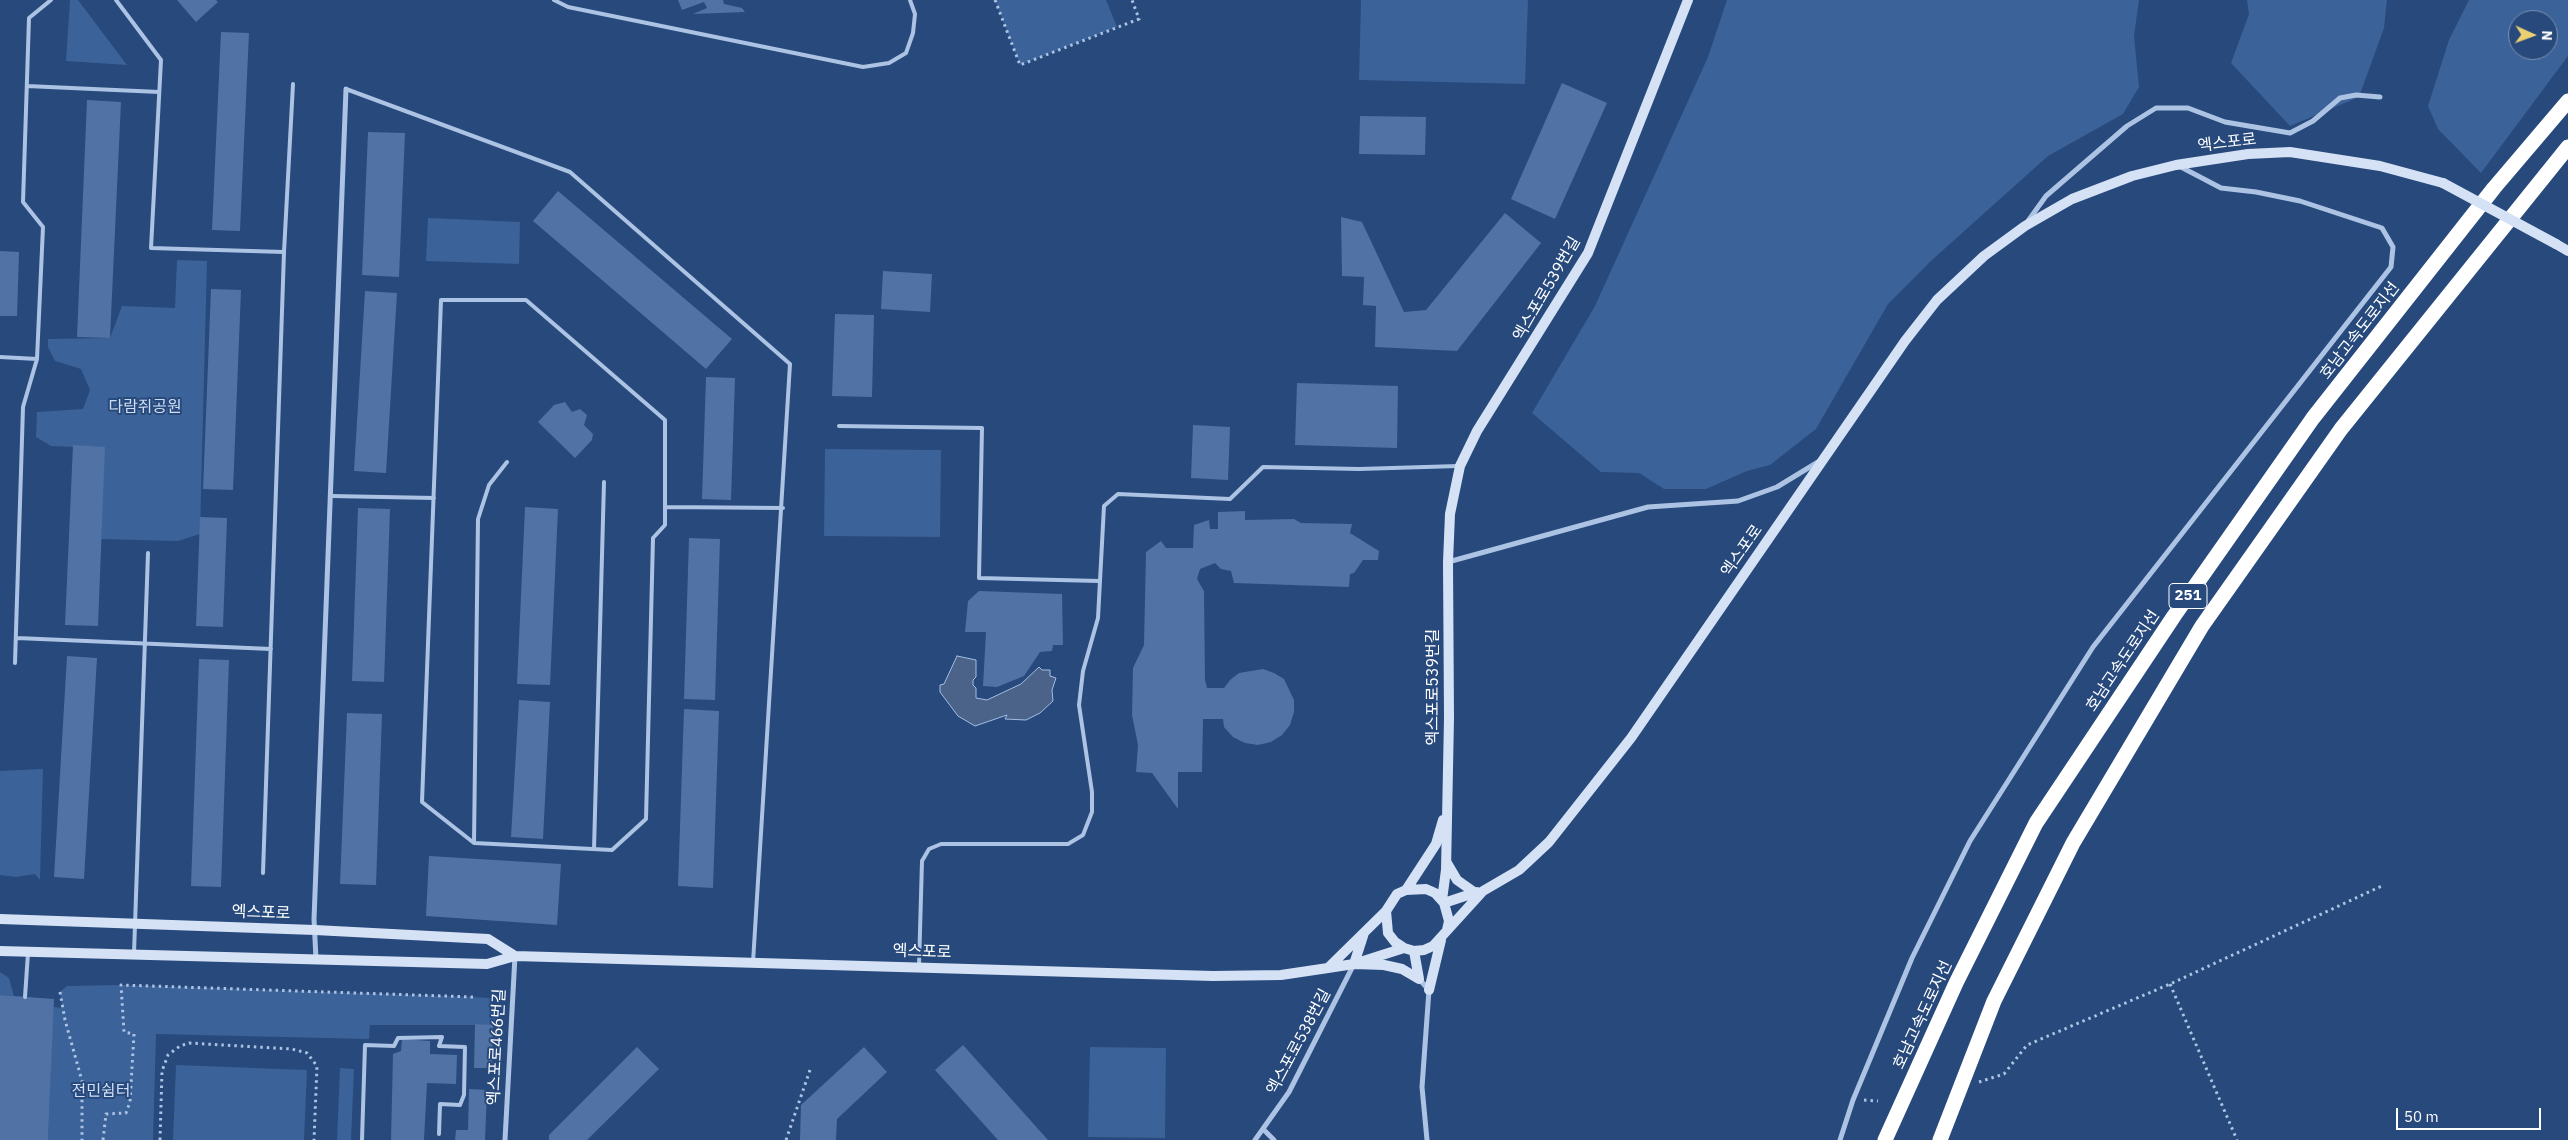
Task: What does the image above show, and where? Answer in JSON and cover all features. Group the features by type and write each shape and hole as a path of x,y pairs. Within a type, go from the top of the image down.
{"highway":[{"name":"호남고속도로지선","path":"1884,1140 1956,984 2036,823 2174,616 2313,418 2494,188 2568,101"},
{"name":"251","path":"1940,1140 1994,1000 2073,843 2202,626 2341,429 2568,146"}],"main road":[{"name":"엑스포로539번길","path":"1446,812 1449,718 1448,562 1450,514 1460,466 1477,431 1588,253 1688,0"},
{"name":"엑스포로","path":"1479,892 1519,870 1549,842 1631,738 1905,340 1937,300 1984,256 2025,226 2072,199 2132,176 2176,165 2248,154 2290,152 2380,166 2442,183 2568,250"},
{"path":"1429,990 1449,921 1443,902 1446,860 1446,812"},
{"path":"1406,890 1436,844 1446,812"},
{"path":"1446,860 1452,875 1465,888 1479,892"},
{"path":"1328,968 1386,911 1397,894 1406,890 1426,889 1443,902"},
{"path":"1443,902 1479,892"},
{"path":"1354,964 1409,950 1424,950 1444,935 1479,892"},
{"path":"1386,911 1388,933 1395,942 1409,950 1420,979"},
{"name":"엑스포로","path":"0,919 315,930 488,939 515,956"},
{"path":"1354,964 1364,933"},
{"name":"엑스포로","path":"0,951 487,964 515,956 919,966 1213,976 1281,975 1354,964"},
{"path":"1354,964 1384,965 1402,969 1420,979"}],"street":[{"path":"316,959 315,930 346,89"},
{"name":"엑스포로","path":"2025,226 2046,196 2127,126 2156,108 2188,108 2225,122 2290,133 2313,121 2340,98 2356,95 2380,97"},
{"path":"1840,1140 1853,1100 1912,958 1970,841 2093,647 2391,267 2393,247 2382,228 2300,201 2256,192 2221,188 2176,165"},
{"path":"1448,562 1648,507 1738,501 1777,486 1821,461"},
{"name":"엑스포로466번길","path":"505,1140 515,956"},
{"name":"엑스포로538번길","path":"1255,1140 1290,1092 1354,964"},
{"path":"1420,979 1429,990 1422,1087 1427,1140"},
{"path":"1263,1129 1274,1140"}],"lane":[{"path":"15,663 23,407 37,359 43,227 23,202 30,18 51,0"},
{"path":"116,0 160,60 151,248 284,252"},
{"path":"554,0 568,7 863,67 889,62 906,53 913,33 915,14 910,0"},
{"path":"263,874 284,252 292,84"},
{"path":"27,86 159,92"},
{"path":"346,89 570,172 790,364 783,508 753,962"},
{"path":"441,300 526,300 664,420 665,525 653,538 646,819 612,850 474,843 422,802 441,300"},
{"path":"0,357 37,359"},
{"path":"838,426 982,428 979,578 1098,581"},
{"path":"474,843 478,519 489,485 507,462"},
{"path":"919,966 922,861 929,849 941,844 1068,844 1083,835 1092,812 1092,792 1079,705 1083,670 1098,618 1098,581 1104,506 1118,494 1230,498 1263,467 1359,469 1460,466"},
{"path":"594,849 604,482"},
{"path":"330,496 434,498"},
{"path":"665,507 783,508"},
{"path":"134,954 148,553"},
{"path":"17,638 271,649"},
{"path":"25,997 28,953"},
{"path":"362,1140 365,1045 394,1046 398,1038 442,1037 439,1046 466,1047 464,1096 460,1104 440,1104 439,1134"}],"path":[{"path":"995,0 1020,65 1140,19 1132,0"},
{"path":"1971,1085 2004,1074 2028,1045 2170,984 2384,884"},
{"path":"2170,984 2237,1140"},
{"path":"103,1140 106,1114 126,1114 130,1102 134,1034 124,1032 121,985 473,997"},
{"path":"60,992 65,1020 82,1081 82,1140"},
{"path":"160,1140 162,1071 168,1055 180,1046 189,1043 292,1049 307,1053 317,1066 314,1140"},
{"path":"786,1140 810,1070"}],"green space":[{"path":"70,0 78,0 127,65 66,61"},
{"path":"995,0 1106,0 1117,27 1020,65"},
{"path":"1361,0 1528,0 1525,84 1359,80"},
{"path":"1727,0 2139,0 2134,36 2139,87 2123,114 2048,156 1932,260 1888,304 1816,429 1770,465 1747,471 1706,489 1664,489 1639,473 1601,472 1532,413 1595,306 1708,57"},
{"path":"2247,0 2387,0 2384,28 2359,97 2290,126 2231,63 2249,14"},
{"path":"2469,0 2568,0 2568,56 2481,173 2438,129 2428,106 2449,40"},
{"path":"428,218 520,222 519,264 426,261"},
{"name":"다람쥐공원","path":"177,260 207,261 200,534 178,541 101,539 104,448 51,446 36,437 37,412 83,409 90,390 81,369 55,361 48,347 48,339 110,338 122,306 175,308"},
{"path":"825,449 941,450 940,537 824,536"},
{"path":"43,769 40,880 35,874 16,877 0,875 0,771"},
{"path":"0,972 9,978 14,996 0,995"},
{"name":"전민쉼터","path":"121,985 489,998 498,1012 493,1025 370,1025 369,1039 156,1034 153,1140 48,1140 53,1007 62,1008 60,992 67,986"},
{"path":"1090,1047 1166,1048 1165,1138 1088,1137"},
{"path":"176,1065 307,1070 304,1140 173,1140"},
{"path":"340,1068 354,1069 351,1140 337,1140"}],"shaded area":[{"path":"957,656 976,660 976,677 973,680 973,685 976,688 976,698 987,700 1021,684 1039,667 1042,670 1050,670 1050,676 1056,678 1052,690 1053,701 1040,713 1026,720 1005,719 1007,715 975,726 958,716 940,692 940,685 944,684"}],"building":[{"path":"177,0 216,0 218,2 196,22"},
{"path":"678,0 723,0 724,4 742,8 745,12 693,14 707,8 704,2 682,10"},
{"path":"221,32 249,33 240,231 212,230"},
{"path":"1562,83 1607,103 1555,219 1511,199"},
{"path":"87,100 121,102 110,338 77,337"},
{"path":"1360,116 1426,117 1425,155 1359,154"},
{"path":"368,132 405,133 399,277 362,275"},
{"path":"558,191 732,339 706,369 533,221"},
{"path":"1505,213 1541,243 1457,351 1375,347 1376,306 1363,305 1364,277 1342,276 1341,217 1362,222 1404,312 1426,310"},
{"path":"0,251 19,252 17,316 0,316"},
{"path":"883,271 932,274 930,312 881,309"},
{"path":"211,289 241,290 233,490 203,489"},
{"path":"365,291 397,293 386,473 354,471"},
{"path":"835,314 874,315 872,397 832,396"},
{"path":"706,377 735,378 731,500 702,499"},
{"path":"1297,383 1398,386 1397,448 1295,445"},
{"path":"565,402 572,412 580,409 587,415 584,425 593,434 592,440 575,458 538,422 554,405"},
{"path":"1193,425 1230,427 1228,480 1191,478"},
{"path":"73,445 105,447 98,626 65,625"},
{"path":"525,507 558,509 550,685 517,684"},
{"path":"358,508 390,509 384,682 352,681"},
{"path":"1245,511 1245,520 1294,519 1301,523 1352,524 1350,533 1379,551 1378,560 1363,560 1354,573 1350,574 1349,587 1234,583 1231,571 1221,569 1215,563 1200,569 1197,579 1204,591 1205,680 1207,688 1224,688 1239,673 1263,669 1284,679 1294,700 1294,712 1290,725 1282,735 1271,742 1258,745 1245,743 1233,737 1224,727 1223,719 1203,719 1202,772 1178,772 1178,809 1152,773 1136,772 1138,745 1132,715 1133,668 1144,645 1146,552 1161,541 1166,548 1193,548 1194,525 1209,520 1210,529 1218,529 1218,512"},
{"path":"200,517 227,518 223,627 196,626"},
{"path":"689,538 720,539 715,700 684,699"},
{"path":"979,591 1062,594 1063,645 1053,645 1052,651 1040,652 1024,676 997,687 983,686 986,632 965,632 968,601"},
{"path":"67,656 97,658 84,879 54,877"},
{"path":"199,659 229,660 221,887 191,886"},
{"path":"519,700 550,702 543,839 511,837"},
{"path":"684,709 719,711 713,888 678,886"},
{"path":"347,713 382,714 376,885 340,884"},
{"path":"429,856 561,864 557,925 426,916"},
{"path":"0,995 54,999 48,1140 0,1140"},
{"path":"475,1024 493,1025 492,1068 474,1068"},
{"path":"402,1039 430,1041 430,1054 457,1055 456,1084 427,1083 424,1140 391,1140 393,1054 401,1051"},
{"path":"963,1045 1048,1140 998,1140 935,1070"},
{"path":"637,1047 659,1069 587,1140 549,1140 549,1135"},
{"path":"864,1047 887,1072 837,1119 836,1140 800,1140 801,1105"},
{"path":"469,1089 487,1090 485,1140 455,1140 456,1130 468,1130"}]}
